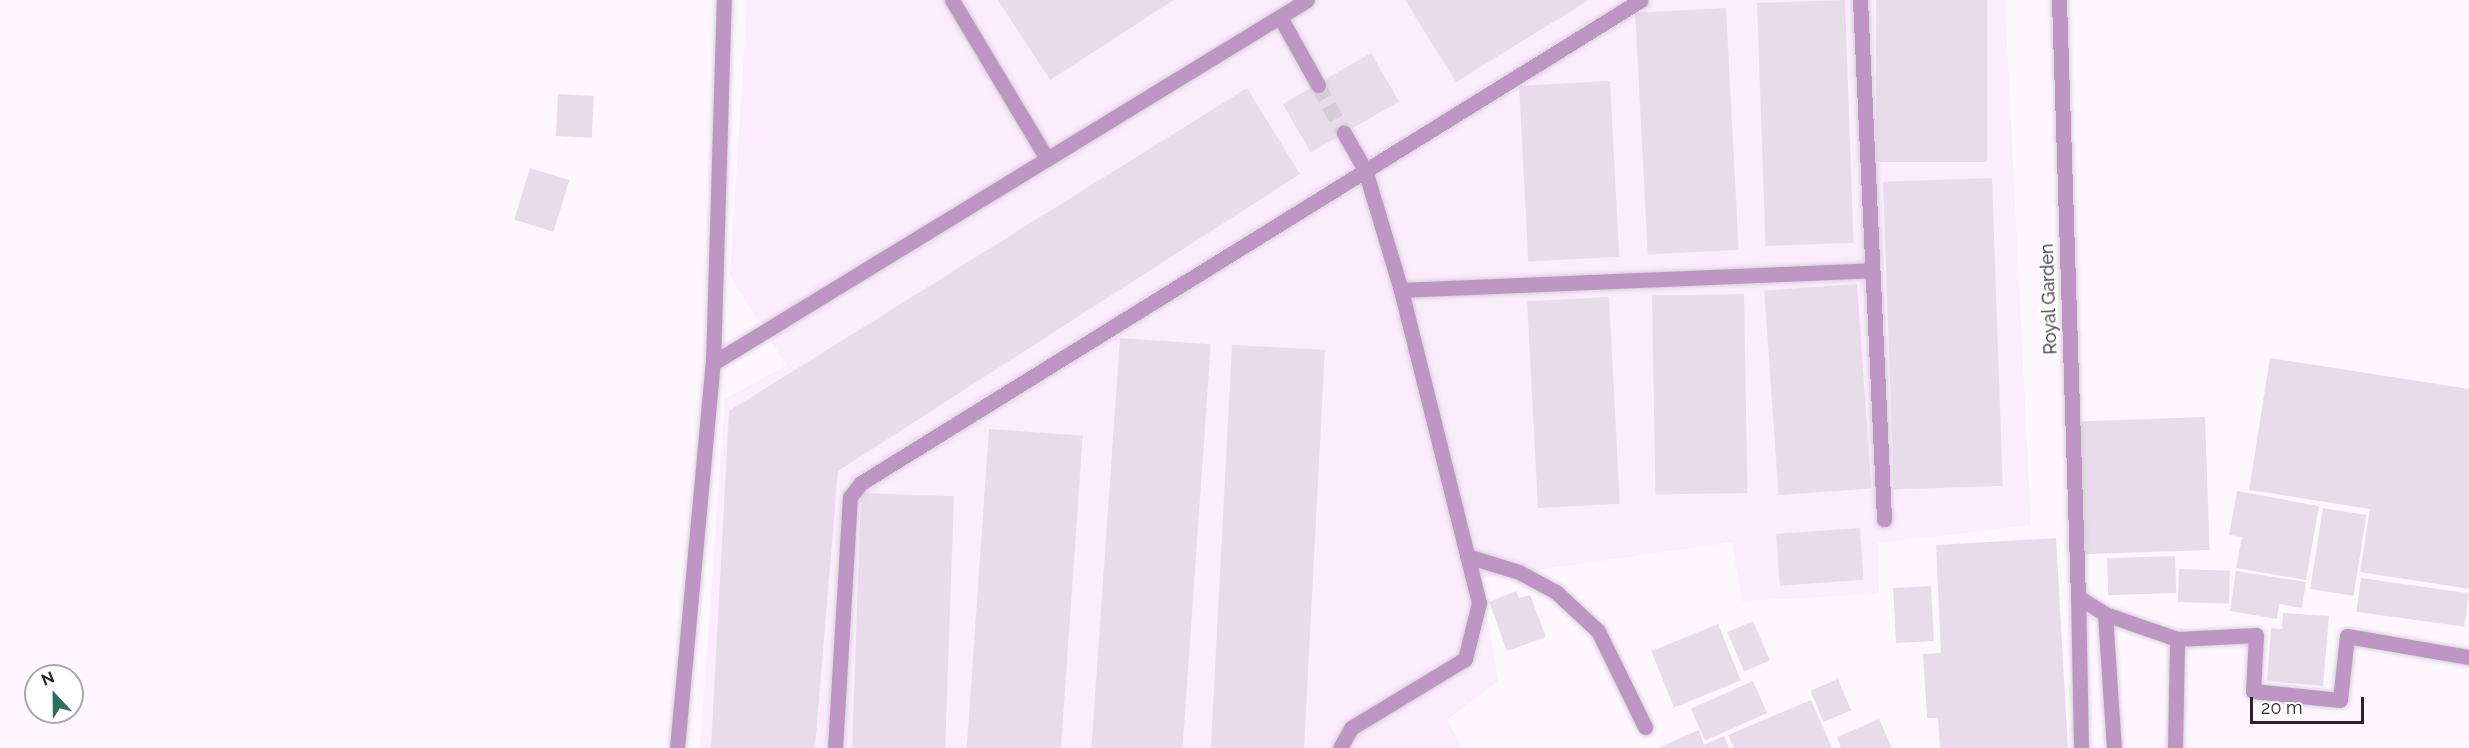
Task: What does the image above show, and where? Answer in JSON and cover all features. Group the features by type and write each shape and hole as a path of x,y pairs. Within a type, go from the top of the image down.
{"street":[{"path":"678,748 713,363 724,0"},
{"path":"952,0 1047,159"},
{"path":"713,363 1307,0"},
{"path":"835,748 850,497 861,483 1641,0"},
{"path":"1860,0 1884,519"},
{"name":"Royal Garden","path":"2059,0 2080,626 2081,748"},
{"path":"1280,17 1318,85"},
{"path":"1340,748 1351,728 1465,658 1479,603 1401,290 1365,170 1344,133"},
{"path":"1401,290 1871,270"},
{"path":"1467,556 1519,572 1556,592 1589,624 1645,727"},
{"path":"2078,597 2105,614 2177,639 2256,636 2253,691 2340,700 2347,636 2469,657"},
{"path":"2105,614 2114,748"},
{"path":"2175,748 2177,639"}],"shaded area":[{"path":"747,0 2005,0 2031,525 1878,543 1879,594 1742,601 1732,542 1481,578 1498,681 1447,720 1463,748 700,748 725,399 786,365 730,276"}],"building":[{"path":"998,0 1174,0 1050,80"},
{"path":"1405,0 1589,0 1456,82"},
{"path":"1845,0 1853,243 1766,246 1757,3"},
{"path":"1876,0 1987,0 1987,162 1876,162"},
{"path":"1726,8 1739,250 1648,254 1635,13"},
{"path":"1371,53 1399,101 1311,152 1283,104"},
{"path":"1610,81 1619,257 1528,262 1519,86"},
{"path":"1247,88 1300,174 838,471 815,748 711,748 729,411"},
{"path":"558,94 594,96 592,138 556,136"},
{"path":"530,168 569,180 553,232 514,220"},
{"path":"1992,178 2003,486 1894,490 1883,182"},
{"path":"1857,284 1871,489 1779,495 1764,290"},
{"path":"1744,294 1747,493 1655,495 1652,296"},
{"path":"1609,297 1620,504 1538,508 1527,301"},
{"path":"1120,338 1211,344 1183,748 1091,748"},
{"path":"1232,345 1325,350 1304,748 1211,748"},
{"path":"2270,358 2469,389 2469,589 2360,572 2370,509 2249,490"},
{"path":"2205,417 2210,550 2083,554 2078,421"},
{"path":"989,429 1083,436 1061,748 967,748"},
{"path":"2237,491 2319,506 2306,580 2236,568 2242,537 2229,535"},
{"path":"861,493 954,496 945,748 852,748"},
{"path":"2323,508 2366,515 2354,596 2310,589"},
{"path":"1860,528 1864,580 1780,586 1776,534"},
{"path":"2056,538 2068,748 1940,748 1938,718 1927,718 1923,654 1941,653 1936,545"},
{"path":"2175,556 2176,593 2108,595 2107,558"},
{"path":"2179,569 2230,571 2229,604 2178,602"},
{"path":"2236,571 2306,582 2302,608 2279,604 2277,619 2230,611"},
{"path":"2361,578 2469,593 2464,627 2356,612"},
{"path":"1931,586 1934,641 1896,643 1893,588"},
{"path":"1516,591 1519,598 1530,595 1546,637 1507,651 1489,602"},
{"path":"2283,613 2329,616 2323,686 2267,681 2271,628 2282,629"},
{"path":"1753,621 1770,661 1744,672 1727,632"},
{"path":"1718,624 1741,681 1674,708 1651,651"},
{"path":"1838,679 1851,710 1824,722 1810,691"},
{"path":"1753,681 1767,713 1705,741 1691,709"},
{"path":"1811,700 1832,748 1734,748 1728,735"},
{"path":"1879,719 1892,748 1841,748 1837,737"},
{"path":"1699,730 1704,745 1724,736 1729,748 1658,748"}],"tunnel":[{"path":"1318,85 1344,133"}]}
